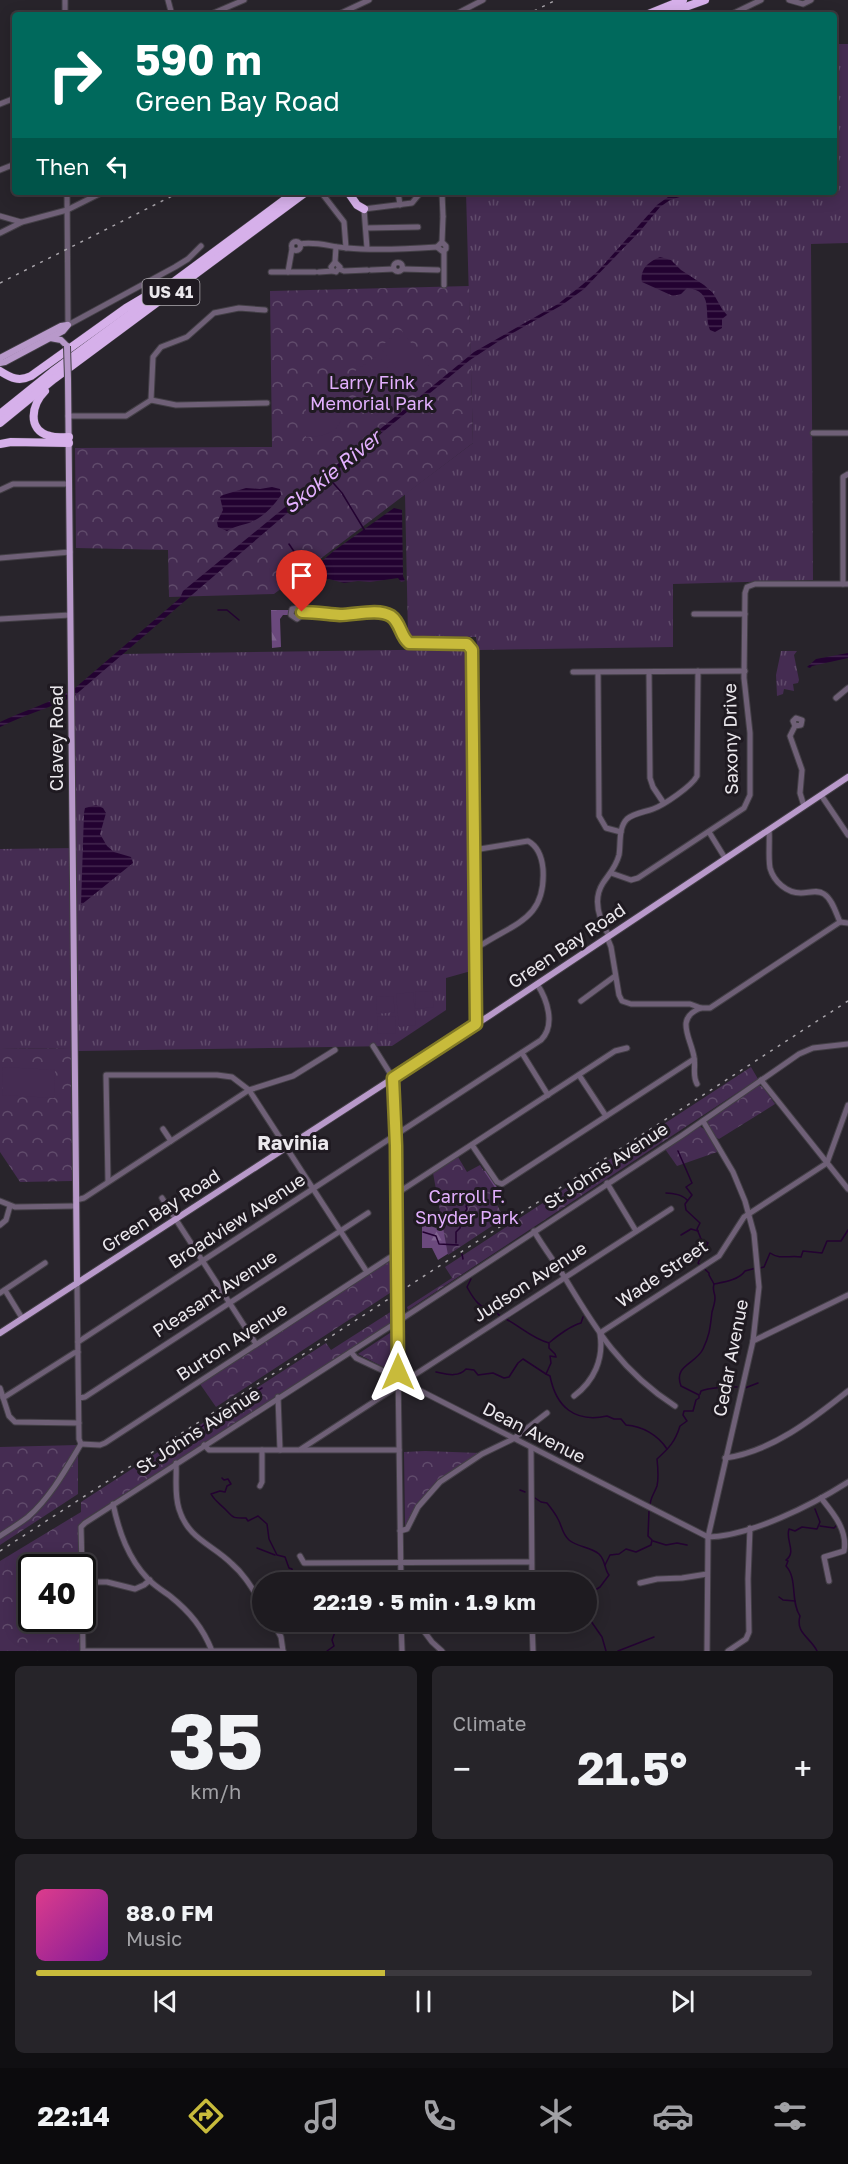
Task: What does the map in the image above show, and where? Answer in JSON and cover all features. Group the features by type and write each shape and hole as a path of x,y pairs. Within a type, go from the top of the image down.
{"highway":[{"path":"653,12 683,0"},
{"path":"671,12 705,0"},
{"name":"US 41","path":"0,414 52,372 291,195"},
{"name":"US 41","path":"0,423 54,378 302,195"},
{"path":"350,195 357,205 364,209"},
{"path":"355,195 364,209"},
{"path":"0,371 15,379 32,376 132,304 200,262"},
{"path":"69,440 44,434 36,425 33,414 35,402 117,332"},
{"path":"0,444 69,440"}],"main road":[{"path":"0,363 63,331 68,325"},
{"path":"0,358 61,326 68,325"},
{"name":"Clavey Road","path":"68,325 77,1283"},
{"path":"48,338 61,340 68,346"},
{"path":"52,437 62,433 68,416"},
{"name":"Green Bay Road","path":"0,1333 476,1024 848,777"}],"street":[{"path":"216,12 244,0"},
{"path":"344,12 369,0"},
{"path":"466,0 466,9"},
{"path":"460,12 483,0"},
{"path":"736,12 761,0"},
{"path":"789,0 803,4 811,0"},
{"name":"Clavey Road","path":"67,195 68,325"},
{"path":"22,222 2,217 2,232 22,222 67,210 97,195"},
{"path":"398,195 400,205"},
{"path":"367,248 364,209 412,203 419,195"},
{"path":"291,272 292,249 298,250 300,244 310,243 346,248 437,247 442,242 442,195"},
{"path":"324,196 344,222 346,248"},
{"path":"366,228 418,227"},
{"path":"442,242 446,246 444,285"},
{"path":"68,325 175,267 188,259 201,246"},
{"path":"333,271 331,265 335,262 336,247"},
{"path":"437,247 439,251 444,251"},
{"path":"394,269 397,263 396,249"},
{"path":"335,262 339,264 339,269"},
{"path":"397,263 402,265 402,269"},
{"path":"271,272 336,272 339,269 344,271 394,269 398,272 402,269 438,270"},
{"path":"151,400 153,357 161,347 187,337 214,313 239,308 265,310"},
{"path":"68,416 126,416 151,400 176,405 267,403"},
{"path":"813,433 848,433"},
{"path":"845,584 843,477 848,474"},
{"path":"0,490 13,484 69,484"},
{"path":"0,558 70,552"},
{"name":"Saxony Drive","path":"611,873 630,880 638,878 744,808 750,799 750,734 745,671 745,593 748,586 755,584 845,584"},
{"path":"302,612 340,615 387,614 396,620 404,639 409,643 467,644 471,647 476,1024"},
{"path":"694,614 746,614"},
{"path":"0,619 70,615"},
{"path":"698,670 698,774 692,784 655,808 630,817 625,822 621,832 619,857 598,897 600,920 608,936 619,995 625,1003 693,1004 701,1008"},
{"path":"573,672 745,671"},
{"path":"649,672 650,778 663,802"},
{"path":"598,673 599,816 606,828 621,832"},
{"path":"836,698 848,688"},
{"path":"795,726 790,736 802,770 800,793 804,806"},
{"path":"821,795 848,835"},
{"path":"769,830 770,867 775,879 790,891 822,893 830,899 840,922"},
{"path":"709,832 725,858"},
{"path":"474,850 528,841 538,850 543,880 541,899 534,910 483,944 474,946"},
{"path":"698,1084 694,1076 694,1059 687,1035 689,1016 701,1008 712,1007 840,922 848,923"},
{"path":"581,1001 615,976"},
{"name":"Broadview Avenue","path":"78,1342 541,1040 548,1030 547,1003 537,984"},
{"path":"683,1004 689,1016"},
{"name":"St Johns Avenue","path":"82,1554 81,1527 113,1504 351,1352 807,1051 848,1045"},
{"path":"373,1046 393,1078 396,1135 401,1572"},
{"path":"396,1194 615,1051 627,1048"},
{"path":"0,1201 10,1206 76,1203 249,1090 293,1076 335,1050"},
{"path":"522,1053 548,1095"},
{"path":"472,1145 497,1183 502,1184 694,1059"},
{"path":"108,1181 106,1075 223,1075 238,1080 249,1090 367,1272"},
{"path":"579,1075 606,1116"},
{"path":"761,1080 847,1185"},
{"path":"827,1163 848,1105"},
{"name":"Cedar Avenue","path":"703,1121 733,1172 749,1214 757,1255 758,1281 758,1309 753,1341 708,1537 707,1651"},
{"path":"163,1129 171,1141"},
{"name":"Wade Street","path":"600,1334 719,1256 740,1221 827,1163"},
{"path":"607,1183 636,1231"},
{"path":"162,1198 256,1344"},
{"path":"0,1225 6,1220 10,1206"},
{"name":"Judson Avenue","path":"405,1381 671,1209"},
{"name":"Pleasant Avenue","path":"79,1398 85,1397 368,1213"},
{"path":"534,1231 600,1334 634,1376 675,1406"},
{"name":"Burton Avenue","path":"81,1444 105,1443 367,1272 389,1258 397,1256"},
{"path":"22,1318 2,1291 45,1263"},
{"path":"0,1536 27,1518 37,1508 66,1469 81,1444 77,1283"},
{"path":"753,1341 848,1295"},
{"path":"574,1396 584,1388 594,1374 599,1359 600,1334"},
{"path":"3,1398 78,1352"},
{"name":"Dean Avenue","path":"351,1352 356,1358 708,1537"},
{"path":"300,1450 398,1386"},
{"path":"0,1388 9,1416 15,1422 79,1423"},
{"path":"725,1458 759,1448 795,1429 848,1390"},
{"path":"278,1397 280,1450"},
{"path":"400,1531 407,1528 418,1508 440,1482 482,1454 513,1439 547,1413"},
{"path":"204,1445 209,1450 399,1450"},
{"path":"531,1448 532,1572"},
{"path":"260,1486 262,1450"},
{"path":"176,1463 176,1497 182,1517 202,1543 224,1557 241,1572 252,1589"},
{"path":"708,1537 740,1531 795,1511 848,1482"},
{"path":"821,1498 841,1525 845,1540 844,1551 824,1557 829,1581"},
{"path":"113,1504 124,1542 134,1561 150,1580 194,1618 205,1634 212,1651"},
{"path":"728,1651 746,1639 749,1632 750,1528"},
{"path":"740,1531 749,1541"},
{"path":"300,1556 304,1563 531,1562"},
{"path":"640,1584 657,1579 707,1574"},
{"path":"96,1582 135,1588 144,1586 150,1580"},
{"path":"83,1632 83,1651 283,1651 278,1632"},
{"path":"401,1632 402,1651"},
{"path":"424,1632 442,1651"},
{"path":"532,1632 533,1651"}],"green space":[{"path":"837,44 848,44 848,243 811,244 813,580 673,584 673,647 478,650 476,637 408,636 405,494 473,443 466,195 837,195"},
{"name":"Larry Fink Memorial Park","path":"469,286 473,443 274,594 169,597 168,550 76,548 75,448 272,447 270,291"},
{"path":"401,330 429,366 408,384 380,347"},
{"path":"378,355 391,372 362,394 348,376"},
{"path":"385,384 396,398 376,416 365,402"},
{"path":"306,397 346,398 343,416 336,428 324,435 306,437"},
{"path":"271,610 289,610 289,615 283,615 280,619 281,647 272,648"},
{"path":"468,649 471,971 446,978 446,1010 392,1046 79,1051 71,1048 0,1049 0,849 76,848 74,696 121,654"},
{"path":"781,651 797,651 794,655 799,680 798,683 793,684 794,691 784,689 783,694 777,696 776,675"},
{"path":"432,991 434,1007 416,1009 415,992"},
{"path":"413,992 416,1025 399,1027 396,994"},
{"path":"393,996 395,1012 377,1014 376,997"},
{"path":"395,1016 396,1033 378,1034 377,1017"},
{"path":"71,1048 72,1181 20,1182 0,1152 0,1049"},
{"path":"3,1067 55,1070 54,1098 2,1095"},
{"path":"751,1067 758,1079 408,1310 407,1307 452,1278 445,1267"},
{"path":"758,1085 763,1087 775,1104 719,1139 715,1137 707,1120"},
{"path":"699,1126 706,1130 720,1151 677,1166 665,1149"},
{"name":"Carroll F. Snyder Park","path":"458,1157 467,1172 480,1165 500,1195 494,1199 504,1218 448,1255 433,1173"},
{"path":"486,1170 498,1189 465,1243 438,1260 432,1248 422,1248 422,1223 436,1228 441,1224 445,1208 480,1173"},
{"path":"390,1260 393,1291 216,1407 200,1384"},
{"path":"392,1311 392,1322 82,1521 82,1554 18,1554 18,1632 82,1632 83,1651 0,1651 0,1561 81,1512 81,1502 326,1343 331,1350"},
{"path":"393,1331 393,1372 358,1354"},
{"path":"78,1445 78,1494 0,1545 0,1447"},
{"path":"404,1452 480,1453 437,1481 422,1498 405,1527"}],"water":[{"name":"Skokie River","path":"686,195 670,200 660,207 584,289 562,305 470,360 355,455 74,696 0,727 0,722 75,688 180,598 183,591 474,352 558,304 582,285 598,271 657,205 668,197"},
{"path":"660,257 671,260 713,293 727,315 722,319 722,328 715,332 710,330 705,298 696,290 687,288 681,294 673,296 642,282 642,273 646,266"},
{"path":"246,488 280,489 281,495 263,515 254,521 227,531 218,527 217,522 223,510 220,497"},
{"path":"394,508 402,510 405,581 401,582 398,578 344,583 329,579 311,581 309,577 311,570"},
{"path":"848,653 848,658 807,667 816,659"},
{"path":"96,805 103,808 106,813 100,834 107,846 114,852 131,857 133,863 81,905 84,813 85,808"}],"waterway":[{"name":"Skokie River","path":"328,477 342,493 365,531"},
{"path":"289,544 299,559"},
{"path":"218,610 227,610 239,620"},
{"path":"650,1506 658,1483 657,1459 671,1444 680,1426 687,1421 683,1415 684,1411 693,1411 696,1400 699,1398 699,1395 681,1386 679,1379 683,1369 703,1349 715,1300 714,1284 709,1273 698,1263 708,1243 701,1239 697,1229 700,1223 686,1210 685,1204 692,1195 686,1187 692,1183 678,1151"},
{"path":"666,1193 678,1195 687,1200"},
{"path":"456,1243 456,1232 460,1228 466,1206 474,1200"},
{"path":"681,1235 691,1229 698,1231"},
{"path":"760,1268 764,1267 770,1253 781,1257 801,1257 803,1251 822,1253 827,1241 841,1241 848,1230"},
{"path":"423,1232 436,1236 439,1244 458,1245"},
{"path":"462,1254 463,1259"},
{"path":"714,1284 735,1279 745,1271 756,1268"},
{"path":"471,1279 467,1287 475,1300 501,1317"},
{"path":"550,1342 569,1328 581,1323 583,1317"},
{"path":"506,1319 532,1336 549,1343 549,1348 556,1357 550,1356 551,1363 546,1374 550,1376 562,1404 569,1410 585,1417 607,1416 621,1419 626,1425 649,1432 667,1449"},
{"path":"436,1372 456,1374 466,1369 474,1370 478,1375 493,1373 504,1378 509,1377 523,1359 546,1374"},
{"path":"745,1388 758,1383"},
{"path":"700,1394 701,1391 709,1389 737,1387"},
{"path":"237,1404 262,1388"},
{"path":"183,1440 235,1403"},
{"path":"222,1478 228,1479 231,1484 227,1486 225,1492 211,1494 233,1517 246,1518 248,1521 258,1516 267,1524 269,1539 277,1555 285,1557 292,1572"},
{"path":"520,1490 525,1492"},
{"path":"535,1498 547,1503 569,1540 596,1552 603,1559 609,1575 597,1589"},
{"path":"815,1509 820,1522 817,1529 802,1527 795,1531 789,1529 791,1553 786,1560 788,1561 786,1566 792,1577 800,1627 817,1651"},
{"path":"605,1565 610,1555 619,1554 626,1549 636,1552 651,1545 652,1540 648,1536 649,1511"},
{"path":"820,1526 834,1528 837,1525"},
{"path":"653,1541 666,1545 677,1543 687,1545"},
{"path":"257,1548 275,1555"},
{"path":"779,1597 783,1600 795,1601"},
{"path":"597,1630 606,1651"},
{"path":"327,1651 334,1646 332,1640 335,1632"},
{"path":"618,1651 654,1637"}],"railway":[{"path":"532,12 556,0"},
{"path":"0,283 174,195"},
{"path":"0,1551 848,1001"}],"district":[{"name":"Ravinia","path":"293,1143"}],"route":[{"path":"302,612 340,615 387,614 396,620 404,639 409,643 467,644 472,648 476,1024 393,1078 396,1146 398,1372"}]}
